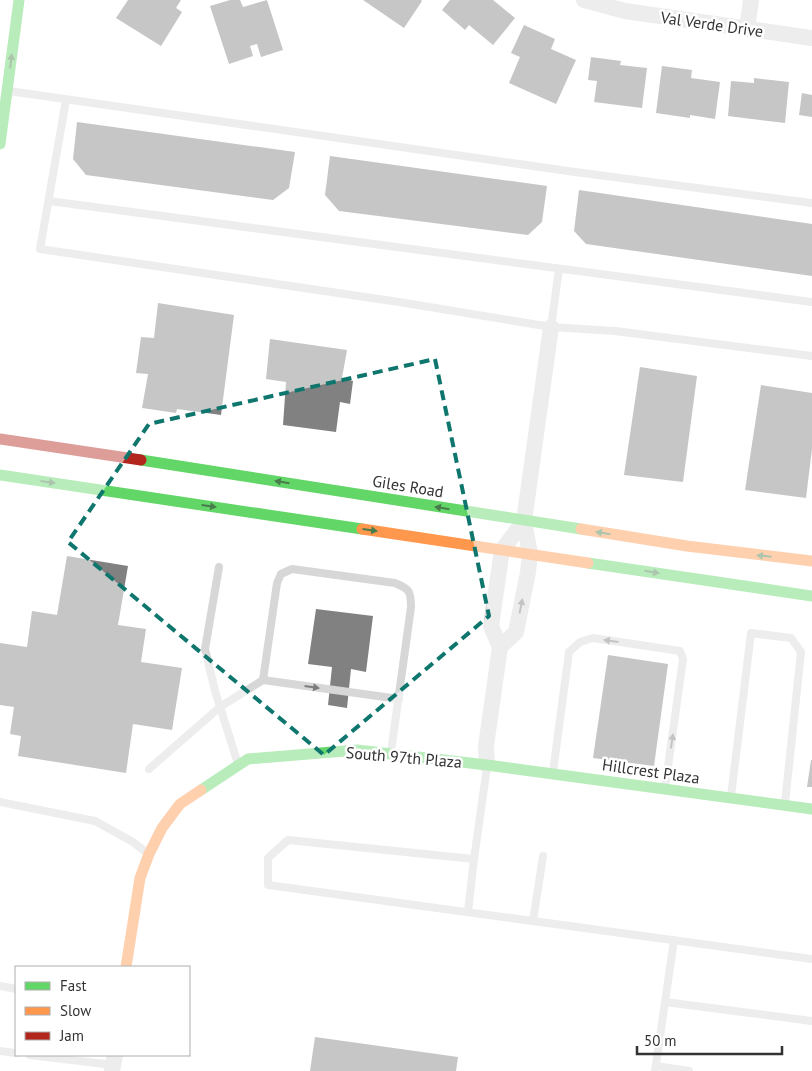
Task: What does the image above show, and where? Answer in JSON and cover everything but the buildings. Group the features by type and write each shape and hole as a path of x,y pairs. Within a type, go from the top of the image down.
{"main road":[{"path":"0,144 19,0"},
{"name":"Giles Road","path":"0,439 687,546 812,561"},
{"path":"0,475 812,596"},
{"name":"South 97th Plaza","path":"126,966 140,878 162,828 180,804 248,760 357,750 487,765"},
{"name":"Hillcrest Plaza","path":"487,765 812,809"}],"street":[{"name":"Val Verde Drive","path":"584,0 625,11 812,38"},
{"path":"747,29 751,0"},
{"path":"500,647 516,632 530,554 524,521 551,327"},
{"path":"487,765 486,746 500,647 491,626 502,550 524,521"}],"lane":[{"path":"8,91 575,172 812,203"},
{"path":"66,100 40,249 399,302 551,327 615,331 812,356"},
{"path":"49,200 812,302"},
{"path":"551,327 559,269"},
{"path":"219,567 205,649 220,707 239,766"},
{"path":"263,680 277,583 281,574 292,570 395,583 405,587 411,595 411,608 391,754"},
{"path":"730,798 752,633 791,638 801,652 785,805"},
{"path":"552,775 569,652 580,642 593,638 680,650 683,659 665,790"},
{"path":"149,769 220,707 263,680 399,699"},
{"path":"468,912 487,765"},
{"path":"0,802 95,822 133,842 149,854"},
{"path":"474,859 288,840 268,858 268,885 812,959"},
{"path":"534,921 543,856"},
{"path":"674,940 655,1068 689,1071"},
{"path":"0,986 15,988"},
{"path":"665,1002 812,1021"},
{"path":"0,1051 15,1053"},
{"path":"40,1056 114,1063"}],"highlighted area":[{"path":"435,359 489,616 324,755 68,542 149,424"}],"traffic: fast":[{"path":"0,144 19,0"},
{"path":"141,460 581,529"},
{"path":"0,475 362,529"},
{"path":"588,563 812,596"},
{"path":"201,790 248,759 357,750 487,765 812,809"}],"traffic: slow":[{"path":"362,529 588,563"},
{"path":"581,529 687,546 812,561"},
{"path":"126,966 140,878 149,854 162,828 180,804 201,790"}],"traffic: jam":[{"path":"0,439 141,460"}]}
